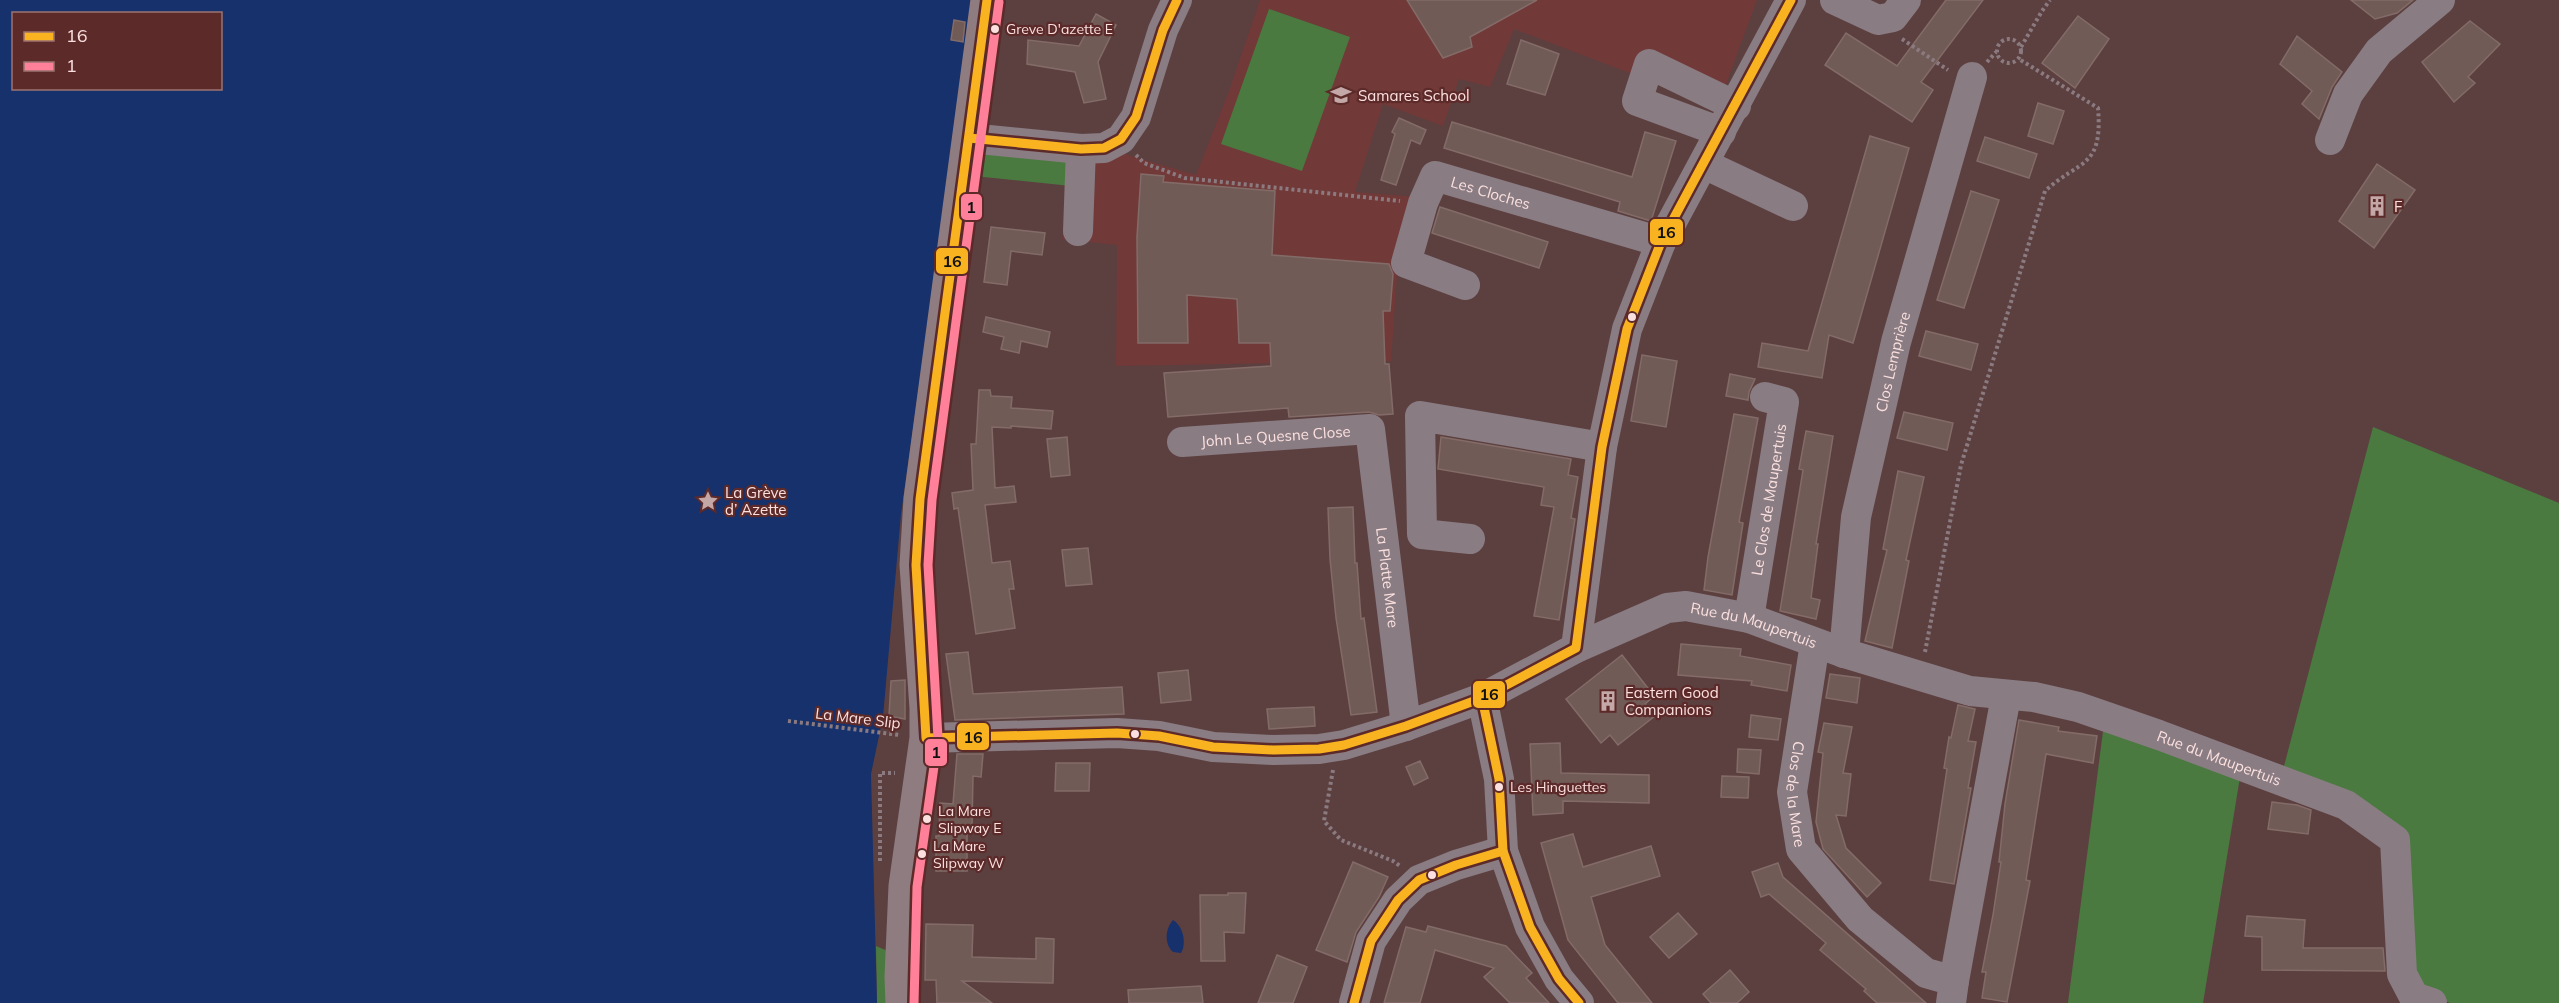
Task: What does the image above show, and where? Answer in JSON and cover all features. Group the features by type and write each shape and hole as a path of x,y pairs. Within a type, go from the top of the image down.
{"main road":[{"path":"902,1003 905,886 926,738 916,565 920,500 987,0"}],"street":[{"path":"969,138 1081,149 1104,147 1121,139 1136,117 1163,30 1176,0"},
{"path":"1576,648 1602,447 1627,329 1661,242 1791,0"},
{"path":"1835,0 1878,20 1893,17 1906,0"},
{"path":"2330,140 2348,94 2379,51 2440,0"},
{"path":"1721,132 1637,101 1649,64 1736,106"},
{"name":"Clos Lemprière","path":"1844,653 1859,506 1896,342 1972,77"},
{"path":"1078,231 1081,149"},
{"path":"1704,164 1793,206"},
{"name":"Les Cloches","path":"1465,285 1406,263 1423,203 1435,176 1661,242"},
{"name":"Le Clos de Maupertuis","path":"1749,618 1784,402 1765,397"},
{"path":"1470,539 1422,534 1420,416 1602,447"},
{"name":"John Le Quesne Close","path":"1182,442 1370,429"},
{"name":"La Platte Mare","path":"1370,429 1406,726"},
{"name":"Rue du Maupertuis","path":"926,738 1117,733 1159,736 1213,747 1263,750 1319,749 1344,745 1406,726 1482,698 1576,648 1667,608 1686,606 1749,618 1844,653 1970,690 2006,696 2034,697 2078,707 2346,805 2395,840 2402,974 2414,997 2432,1003"},
{"name":"Clos de la Mare","path":"1815,643 1792,792 1801,849 1860,919 1952,992 2006,696"},
{"path":"1482,698 1498,779 1503,851 1530,927 1558,979 1579,1003"},
{"path":"1354,1003 1371,941 1398,900 1434,866 1503,851"}],"path":[{"path":"2019,58 2021,48 2050,0"},
{"path":"1878,20 1943,68 1972,77 1996,52 1998,44 2005,39 2017,41 2021,48"},
{"path":"1996,52 2000,60 2008,63 2019,58"},
{"path":"1918,676 1961,465 2045,191 2057,180 2088,161 2100,132 2098,108 2019,58"},
{"path":"1121,139 1144,163 1185,178 1423,203"},
{"name":"La Mare Slip","path":"788,721 926,738"},
{"path":"1344,745 1332,772 1324,821 1341,840 1393,861 1434,866"}],"shaded area":[{"path":"1260,0 1757,0 1716,106 1514,29 1490,87 1459,79 1443,126 1383,104 1355,192 1419,197 1398,260 1391,361 1116,366 1117,245 1062,239 1071,186 1104,148 1196,175 1229,91"}],"green space":[{"path":"1269,9 1350,37 1302,171 1221,144"},
{"path":"969,138 1065,148 1071,186 964,175"},
{"path":"2373,427 2559,503 2559,1003 2450,1003 2415,988 2402,834 2283,770"},
{"path":"2105,716 2240,777 2203,1003 2068,1003"},
{"path":"876,946 902,957 902,1003 877,1003"}],"water":[{"path":"0,0 973,0 901,514 883,717 871,774 877,1003 0,1003"},
{"path":"1173,920 1183,935 1184,944 1181,953 1173,952 1167,941 1168,928"}],"building":[{"path":"1407,0 1537,0 1470,37 1472,47 1443,58"},
{"path":"1946,0 1983,0 1921,82 1933,90 1912,122 1825,65 1846,33 1897,66"},
{"path":"2351,0 2413,0 2397,13 2375,19"},
{"path":"1096,14 1116,25 1098,62 1106,99 1084,103 1075,72 1027,64 1028,40 1079,46"},
{"path":"2078,16 2109,39 2075,88 2042,63"},
{"path":"954,20 965,22 963,42 951,40"},
{"path":"2470,21 2500,44 2468,77 2475,83 2454,102 2422,62"},
{"path":"2297,36 2342,72 2332,87 2319,119 2302,104 2312,91 2280,64"},
{"path":"1521,40 1559,54 1545,95 1507,84"},
{"path":"2038,103 2064,111 2053,144 2028,136"},
{"path":"1399,118 1426,130 1420,144 1411,140 1396,185 1381,180 1395,134 1392,132"},
{"path":"1452,122 1632,177 1645,132 1676,141 1651,221 1618,211 1620,202 1444,148"},
{"path":"1870,136 1909,148 1853,343 1829,335 1822,378 1758,367 1762,343 1808,351"},
{"path":"1985,137 2037,154 2029,178 1977,161"},
{"name":"F","path":"2377,164 2415,190 2374,248 2339,221"},
{"path":"1141,174 1164,176 1163,182 1275,191 1272,255 1389,264 1393,274 1390,311 1383,311 1385,364 1389,364 1393,414 1379,415 1369,412 1289,417 1288,408 1168,417 1164,373 1271,366 1270,343 1239,343 1237,299 1187,295 1188,343 1138,343 1137,237"},
{"path":"1971,191 1999,200 1964,308 1937,300"},
{"path":"1440,207 1548,242 1539,268 1432,233"},
{"path":"991,227 1045,233 1042,255 1011,251 1007,285 984,282"},
{"path":"986,317 1050,332 1047,347 1021,341 1019,353 1001,349 1004,337 983,332"},
{"path":"1926,331 1978,344 1971,370 1919,356"},
{"path":"1642,355 1677,361 1666,427 1631,421"},
{"path":"1730,374 1755,379 1748,400 1726,396"},
{"path":"979,390 990,390 991,396 1012,397 1011,408 1053,411 1051,429 992,427 995,488 1014,486 1016,502 985,505 992,563 1010,561 1014,589 1009,589 1015,628 976,634 958,508 954,509 952,493 973,490 971,444 976,444"},
{"path":"1904,412 1953,423 1947,450 1897,438"},
{"path":"1734,414 1758,418 1739,522 1743,523 1732,595 1704,590"},
{"path":"1806,431 1833,436 1816,544 1818,544 1811,598 1820,600 1816,619 1780,611 1803,470 1799,469"},
{"path":"1067,437 1070,475 1051,477 1047,439"},
{"path":"1441,437 1571,459 1568,475 1578,477 1571,518 1575,519 1559,620 1534,616 1554,507 1541,505 1544,487 1438,469"},
{"path":"1898,471 1924,477 1906,560 1909,561 1892,648 1865,641 1887,550 1883,549"},
{"path":"1353,507 1355,563 1357,563 1361,619 1364,618 1377,712 1351,715 1336,618 1328,508"},
{"path":"1088,548 1092,584 1066,586 1062,550"},
{"path":"1681,644 1741,649 1740,656 1791,665 1787,691 1751,685 1752,681 1678,675"},
{"path":"968,652 973,694 1122,687 1124,714 955,720 946,654"},
{"name":"Eastern Good Companions","path":"1622,655 1654,696 1645,704 1655,716 1618,745 1610,735 1601,743 1566,699"},
{"path":"1188,670 1191,700 1161,703 1158,673"},
{"path":"1830,674 1860,678 1857,703 1826,698"},
{"path":"905,680 905,719 889,716 891,681"},
{"path":"1958,705 1975,709 1968,741 1976,742 1968,788 1971,788 1954,884 1930,880 1947,769 1944,768 1949,737 1951,738"},
{"path":"1314,707 1315,726 1269,729 1267,709"},
{"path":"1751,715 1781,719 1778,740 1749,737"},
{"path":"2019,720 2059,727 2058,731 2097,736 2093,763 2046,754 2026,880 2030,881 2007,1002 1982,998 1986,972 1982,972 2001,862 1999,862 2005,804"},
{"path":"1824,723 1852,727 1843,773 1851,774 1846,816 1836,815 1846,848 1881,883 1867,897 1823,849 1816,822 1823,753 1818,752"},
{"path":"1560,743 1561,773 1649,775 1649,803 1563,801 1563,813 1533,815 1530,744"},
{"path":"1738,749 1761,750 1759,774 1737,772"},
{"path":"957,754 983,754 981,777 973,776 972,827 967,826 967,871 936,871 936,836 939,836 940,803 953,804"},
{"path":"1420,761 1428,778 1414,785 1406,767"},
{"path":"1056,763 1090,763 1089,791 1055,791"},
{"path":"1722,776 1749,777 1748,798 1721,797"},
{"path":"2272,802 2297,805 2311,810 2308,834 2268,829"},
{"path":"1573,834 1583,867 1651,846 1660,876 1591,897 1605,945 1652,1003 1618,1003 1568,940 1541,843"},
{"path":"1353,862 1388,877 1379,897 1356,932 1347,962 1316,950"},
{"path":"1778,863 1783,877 1926,1003 1877,1003 1864,991 1866,989 1820,950 1826,943 1769,894 1761,897 1752,872"},
{"path":"1228,893 1246,893 1244,933 1224,932 1225,961 1201,961 1200,895 1228,895"},
{"path":"1678,913 1697,934 1669,958 1650,937"},
{"path":"2247,916 2305,920 2303,948 2383,948 2385,971 2262,970 2262,937 2245,936"},
{"path":"926,924 973,925 972,957 1036,959 1036,938 1054,939 1053,983 962,981 992,1003 937,1003 936,980 925,980"},
{"path":"1428,926 1506,946 1532,973 1526,978 1549,1003 1510,1003 1484,977 1494,968 1435,950 1420,1003 1384,1003 1406,927 1426,932"},
{"path":"1277,955 1307,967 1293,1003 1258,1003"},
{"path":"1730,970 1749,992 1737,1003 1711,1003 1703,994"},
{"path":"1201,986 1203,1003 1129,1003 1128,990"}],"transit line":[{"name":"16","path":"987,0 920,499 916,565 926,738 1117,733 1159,736 1213,747 1273,750 1319,749 1344,745 1406,726 1482,698 1576,648 1602,447 1627,329 1661,242 1791,0"},
{"name":"16","path":"969,138 1081,149 1104,148 1121,139 1136,117 1163,30 1177,0"},
{"name":"1","path":"914,1003 917,887 938,738 928,565 932,500 999,2"},
{"name":"16","path":"1482,698 1499,779 1503,851 1530,927 1559,979 1579,1003"},
{"name":"16","path":"1354,1003 1371,941 1398,900 1419,880 1456,865 1503,851"}],"place":[{"name":"Greve D'azette E","path":"995,29"},
{"name":"Samares School","path":"1341,95"},
{"name":"F","path":"2377,206"},
{"name":"La Grève d’ Azette","path":"708,501"},
{"name":"Eastern Good Companions","path":"1608,701"},
{"name":"Les Hinguettes","path":"1499,787"},
{"name":"La Mare Slipway E","path":"927,819"},
{"name":"La Mare Slipway W","path":"922,854"}]}
